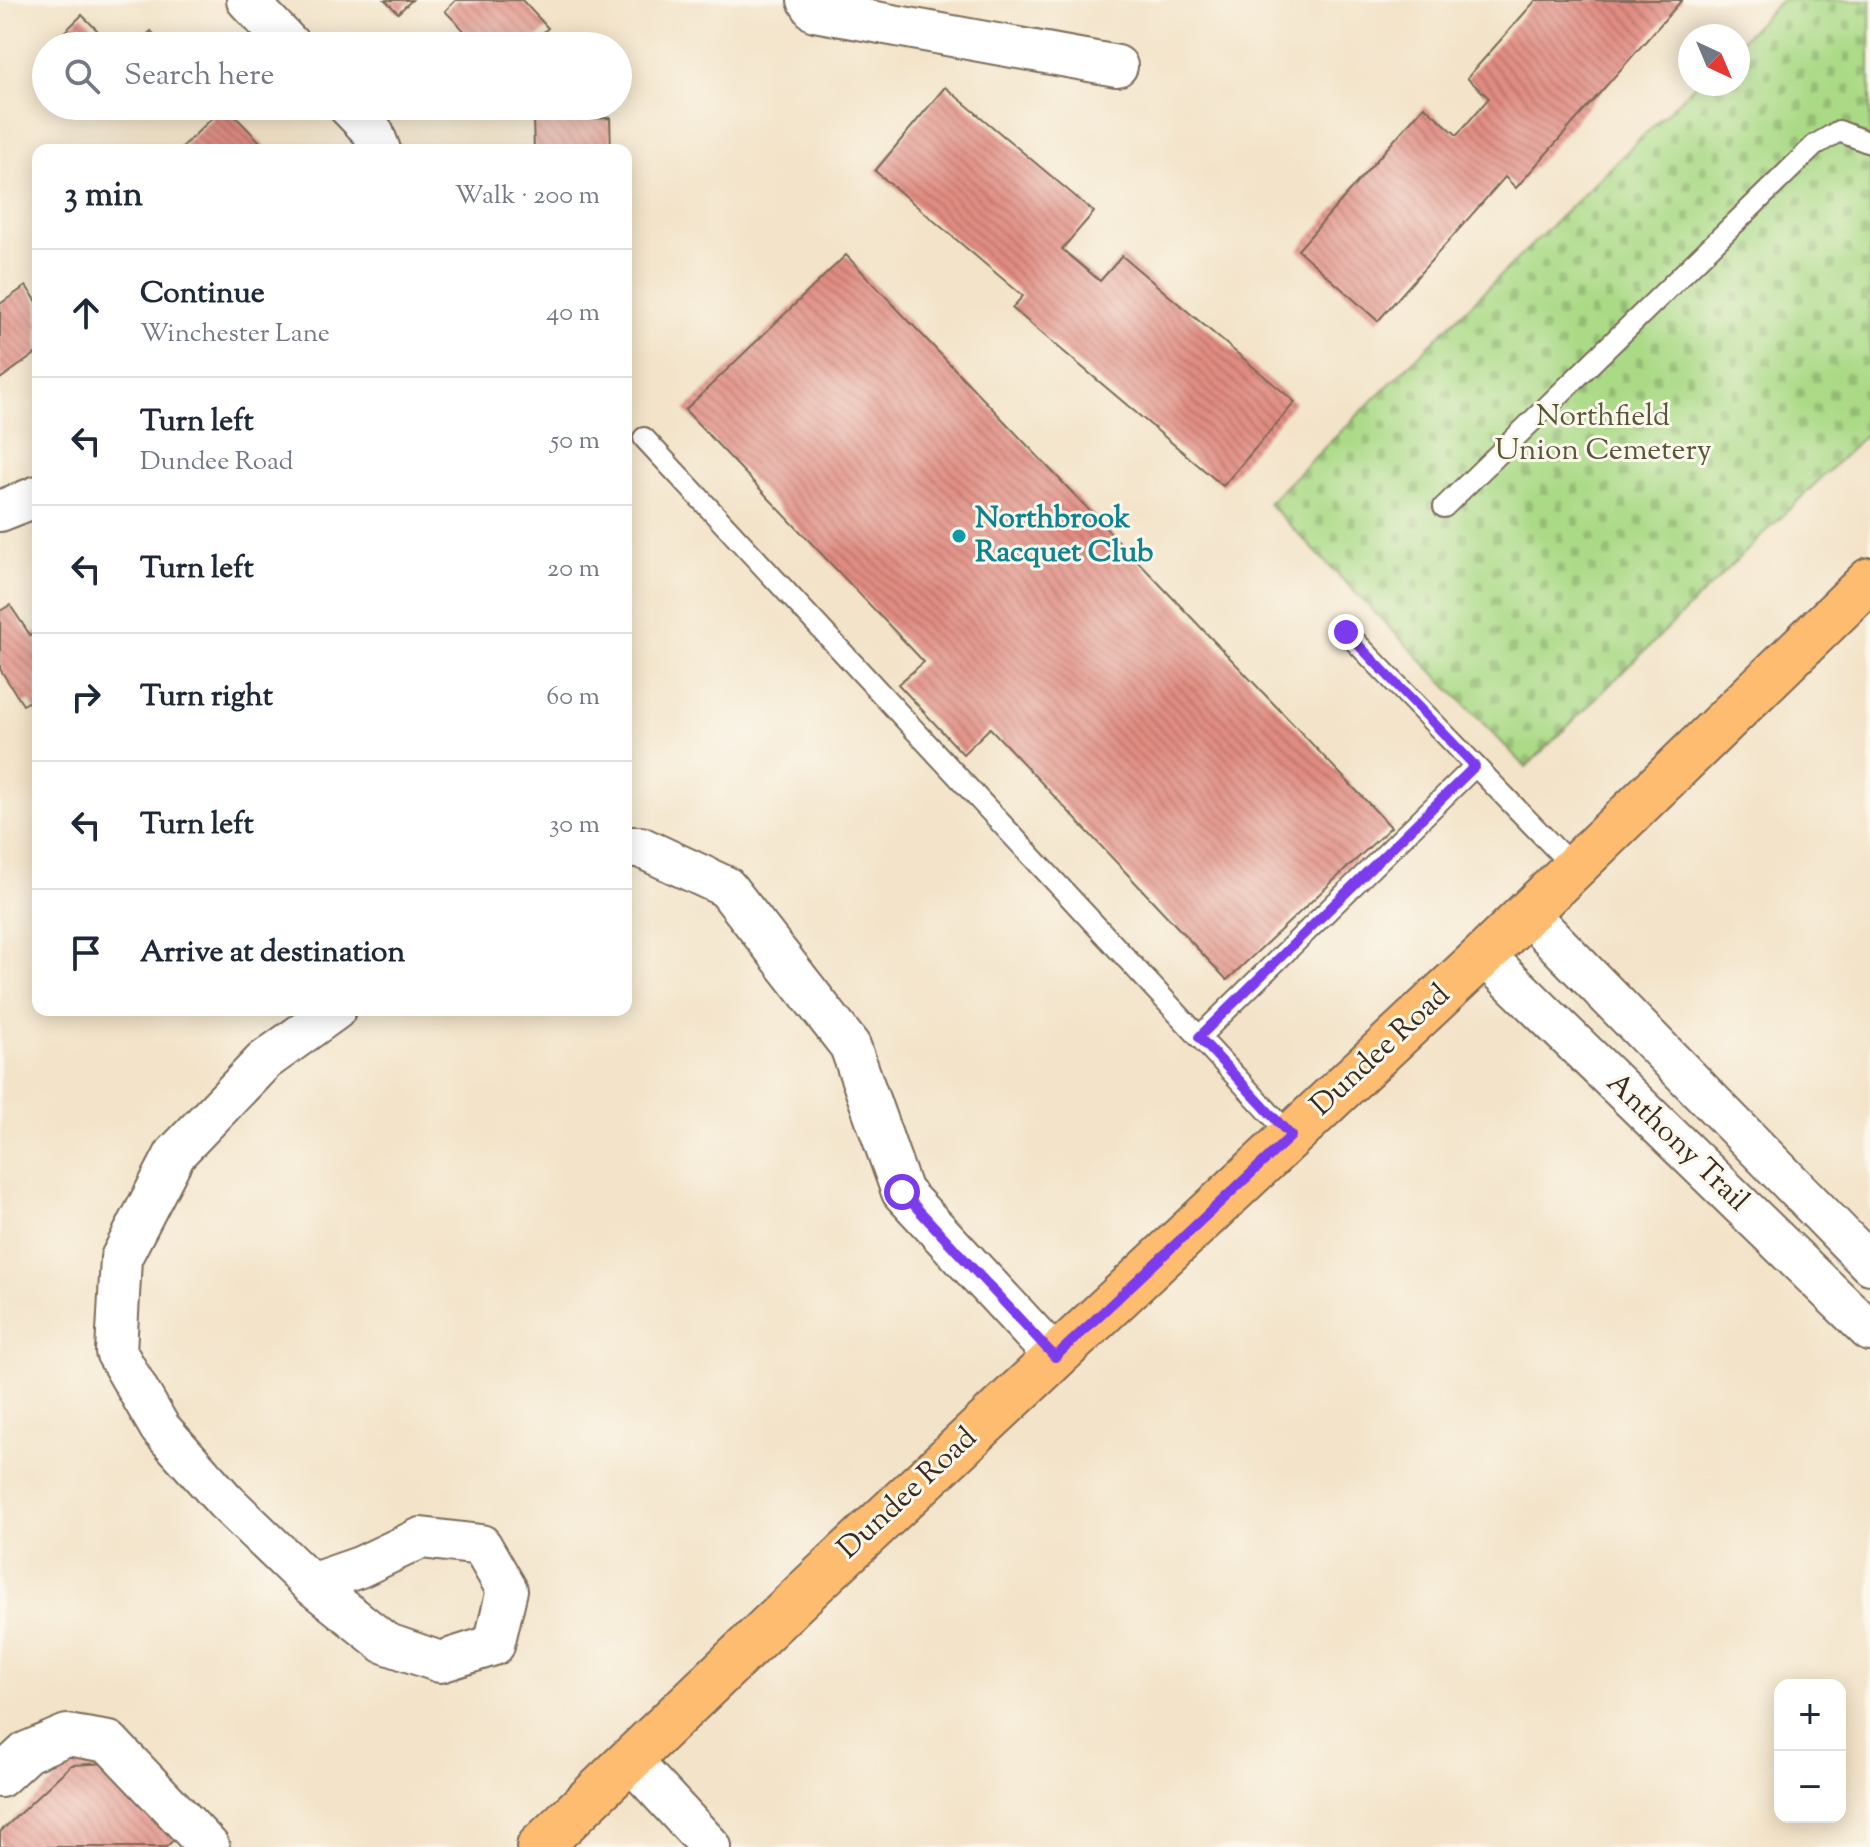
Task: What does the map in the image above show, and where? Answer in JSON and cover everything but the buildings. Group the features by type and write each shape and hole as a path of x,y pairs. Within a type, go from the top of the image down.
{"main road":[{"name":"Dundee Road","path":"539,1847 803,1594 1484,955 1870,580"}],"street":[{"path":"247,0 278,32"},
{"path":"808,0 815,11 1117,66"},
{"path":"0,511 32,498"},
{"path":"632,847 640,847 726,887 850,1046 902,1192 1055,1357"},
{"name":"Anthony Trail","path":"1527,913 1870,1264"},
{"name":"Anthony Trail","path":"1484,955 1870,1331"},
{"path":"311,1584 225,1501 160,1428 116,1352 121,1258 175,1154 264,1061 327,1016"},
{"path":"0,1777 27,1752 67,1735 109,1742 209,1847"},
{"path":"631,1761 711,1847"}],"lane":[{"path":"1444,507 1815,145 1839,131 1870,143"},
{"path":"644,438 1291,1136"},
{"path":"1346,632 1574,868"},
{"path":"1199,1037 1475,766"}],"green space":[{"name":"Northfield Union Cemetery","path":"1782,0 1870,0 1870,430 1526,767 1268,503 1684,96 1750,96 1750,31"}],"place":[{"name":"Northbrook Racquet Club","path":"959,536"}],"route":[{"path":"902,1192 1055,1357 1291,1136 1199,1037 1475,766 1346,632"}]}
